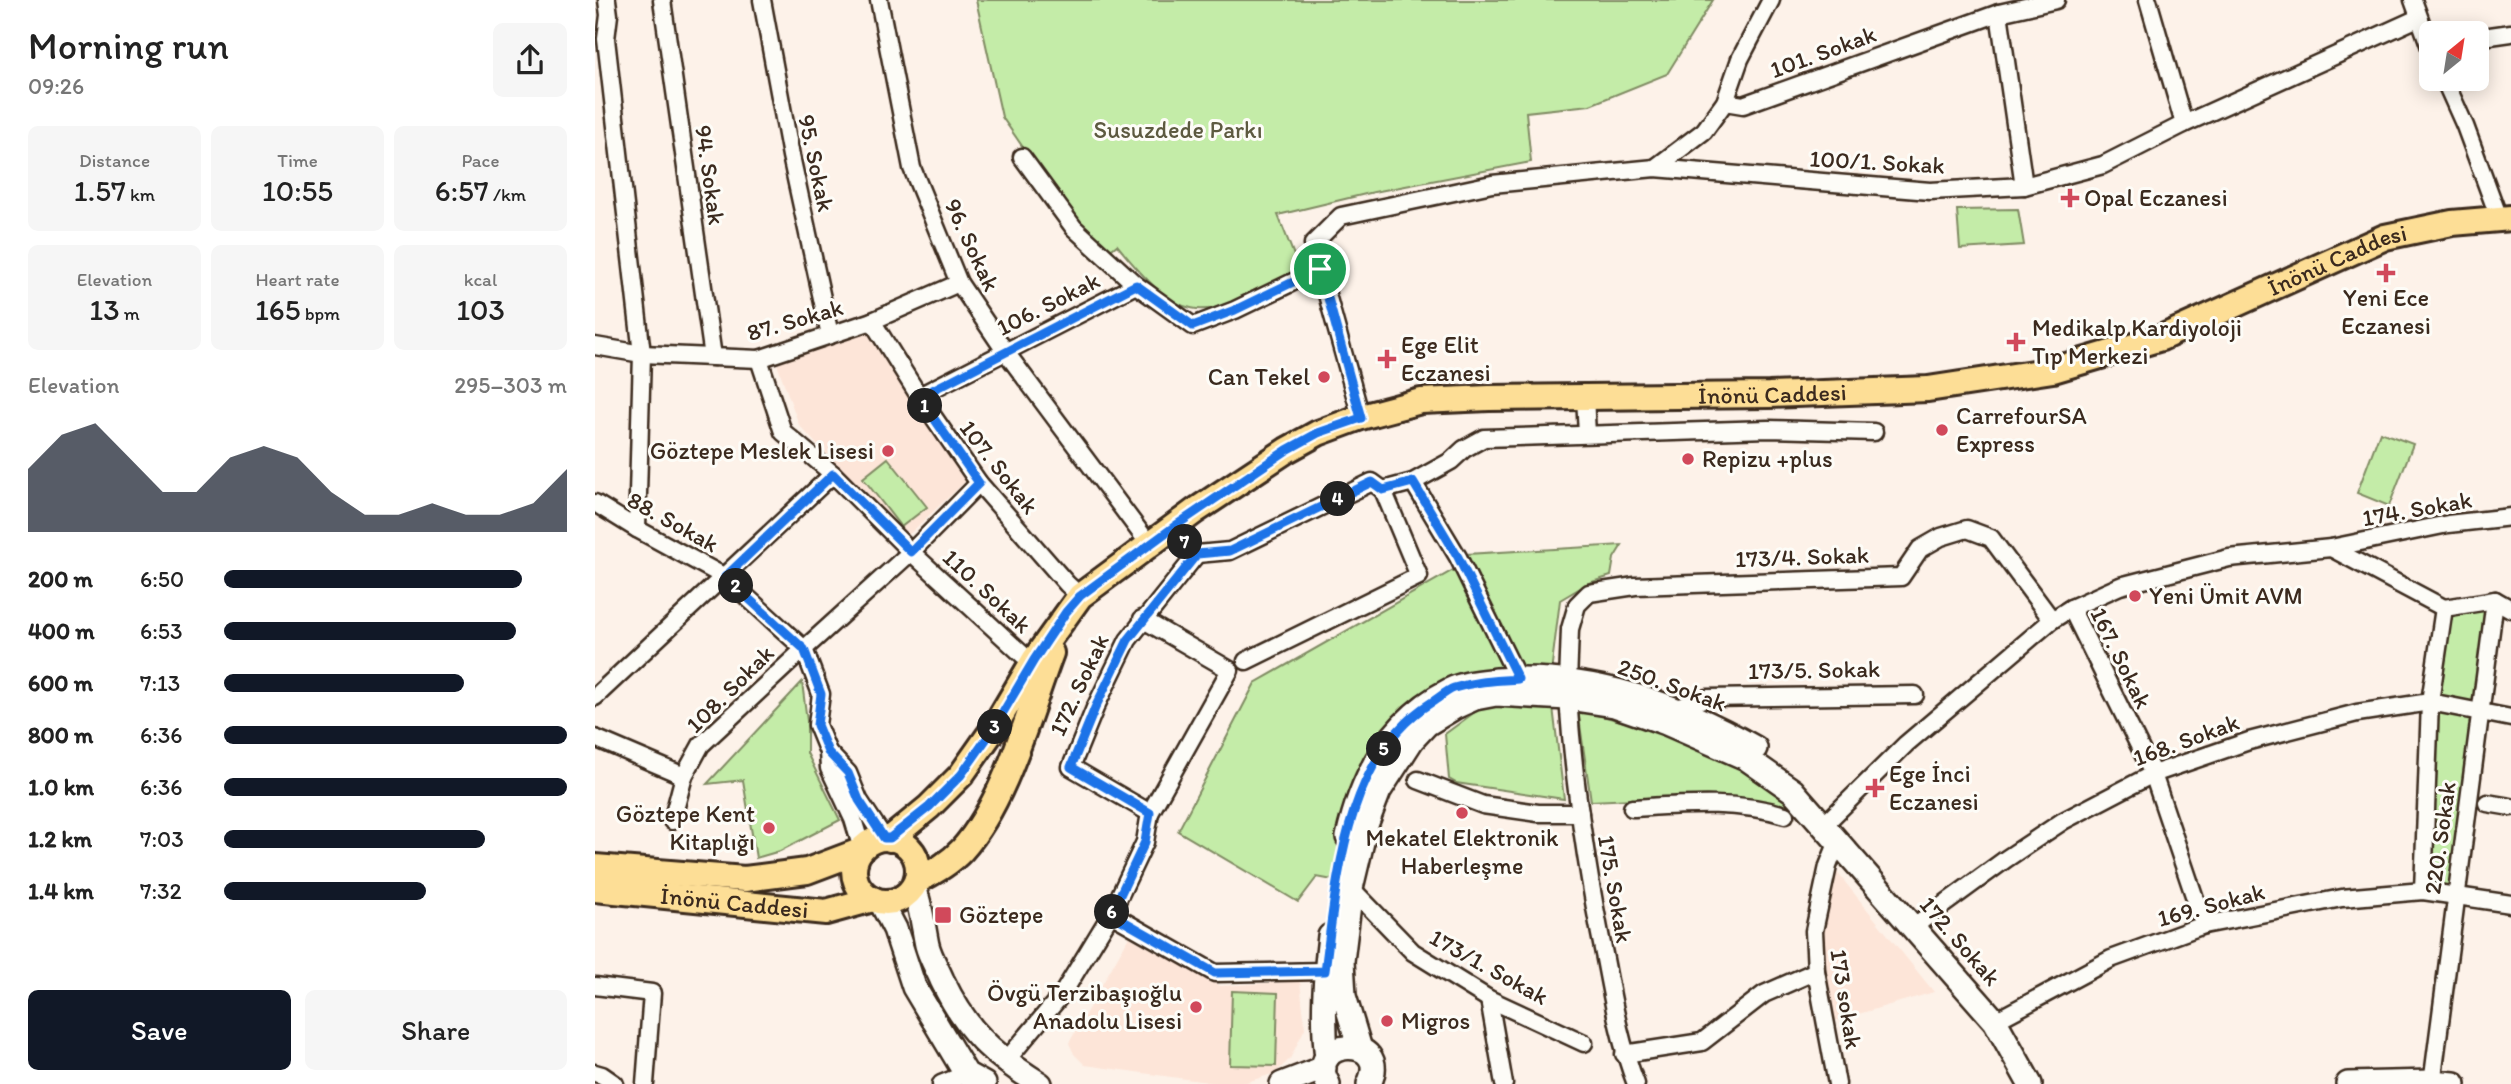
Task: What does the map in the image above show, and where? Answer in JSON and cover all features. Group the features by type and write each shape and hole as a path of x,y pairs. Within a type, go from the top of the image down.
{"main road":[{"name":"İnönü Caddesi","path":"595,867 745,879 807,871 874,844 929,807 961,775 1073,604 1149,544 1287,450 1318,433 1361,418 1421,401 1928,390 2053,370 2161,338 2385,237 2452,223 2505,218"},
{"path":"877,901 894,902 903,898 916,884 941,868 961,850 982,822 1004,780 1073,604"},
{"name":"250. Sokak","path":"1327,1070 1324,1027 1325,971 1334,904 1352,821 1367,774 1396,732 1423,708 1451,689 1473,682 1518,679 1727,732 1777,761 1807,784 1830,819"},
{"name":"250. Sokak","path":"1372,1071 1344,996 1342,961 1351,888 1366,825 1379,791 1406,748 1427,724 1475,698 1568,690"},
{"name":"250. Sokak","path":"1670,716 1746,758 1793,791 1838,841"},
{"path":"1830,819 1838,841"},
{"name":"172. Sokak","path":"1838,841 1995,1021 2030,1084"},
{"path":"975,1079 914,987 895,929 877,901 860,889 855,880 854,870 874,844 907,845 914,854 918,864 916,884 928,947 953,1003 968,1027 987,1047 1039,1084"},
{"name":"İnönü Caddesi","path":"595,889 826,912 877,901"},
{"path":"1283,1084 1327,1070 1332,1052 1346,1046 1372,1071"},
{"path":"2348,1084 2440,1083"}],"street":[{"path":"607,0 609,15 603,74 642,354 638,529"},
{"name":"94. Sokak","path":"662,0 713,357"},
{"name":"95. Sokak","path":"762,0 791,156 830,335"},
{"name":"96. Sokak","path":"879,0 912,167 959,283 1005,351 1149,544"},
{"path":"1682,169 1725,102 1740,59 1771,0"},
{"name":"101. Sokak","path":"1725,102 1743,105 1999,13 2056,0"},
{"path":"2148,0 2184,124"},
{"path":"2413,0 2419,21"},
{"path":"1999,13 2024,186"},
{"name":"100/1. Sokak","path":"1320,269 1313,244 1341,216 1492,184 1655,168 1930,191 2024,186 2103,165 2184,124 2418,18"},
{"path":"2489,36 2511,33"},
{"path":"2449,91 2505,218"},
{"path":"1655,168 1704,131"},
{"path":"1022,157 1074,228 1136,285"},
{"path":"1320,269 1361,418"},
{"name":"106. Sokak","path":"919,397 1136,285 1193,326 1235,310 1320,269"},
{"name":"87. Sokak","path":"595,346 642,354 759,359 872,321 959,283"},
{"name":"107. Sokak","path":"872,321 919,397 979,483 1067,584 1073,604"},
{"name":"110. Sokak","path":"759,359 783,432 833,474 911,552 1023,655 1034,660"},
{"path":"1585,397 1587,434"},
{"path":"1383,490 1413,482 1451,461 1464,449 1484,438 1768,429 1874,432"},
{"path":"595,697 833,474"},
{"path":"1175,526 1187,546 1197,554 1230,551 1372,482 1383,490 1419,576 1246,661"},
{"path":"1413,482 1458,557 1518,679"},
{"name":"108. Sokak","path":"672,821 684,776 701,745 911,552 979,483"},
{"name":"88. Sokak","path":"595,503 725,577 804,649 821,694 817,725 828,752 829,768 853,818 874,844"},
{"name":"174. Sokak","path":"1830,819 1906,744 2052,620 2071,608 2120,586 2229,558 2331,548 2448,524 2511,517"},
{"name":"173/4. Sokak","path":"1568,690 1570,629 1577,605 1589,593 1635,586 1901,577 1920,549 1941,537 1967,528 1991,538 2052,620"},
{"path":"2331,548 2444,608 2495,600 2511,609"},
{"name":"172. Sokak","path":"1142,620 1230,670 1150,813 1071,767 1128,640 1142,620 1197,554"},
{"name":"220. Sokak","path":"2440,1083 2455,896 2495,600"},
{"name":"167. Sokak","path":"2071,608 2153,774 2204,925"},
{"name":"220. Sokak","path":"2423,891 2430,702 2444,608"},
{"name":"175. Sokak","path":"1568,690 1573,770 1589,883 1624,1054 1636,1084"},
{"name":"173/5. Sokak","path":"1670,716 1707,698 1915,695"},
{"name":"168. Sokak","path":"1913,927 2063,821 2153,774 2276,734 2357,713 2430,702 2511,718"},
{"path":"595,738 684,776"},
{"name":"88. Sokak","path":"828,752 848,773 874,844"},
{"path":"1418,780 1483,805 1538,813 1580,813"},
{"path":"2487,803 2511,807"},
{"path":"1632,808 1709,804 1766,809 1785,815"},
{"path":"1005,1062 1063,993 1111,914 1145,842 1150,813"},
{"name":"173 sokak","path":"1837,1084 1816,971 1814,931 1828,866 1838,841"},
{"name":"173/1. Sokak","path":"1351,888 1413,952 1489,999 1584,1043"},
{"name":"169. Sokak","path":"1995,1021 2112,959 2204,925 2342,898 2423,891 2511,904"},
{"path":"1111,914 1215,973 1325,971"},
{"path":"1624,1054 1702,1042 1764,994 1816,971"},
{"path":"595,986 652,993 645,1084"},
{"path":"1489,999 1504,1084"},
{"path":"595,1073 615,1084"},
{"path":"941,1084 975,1079"}],"shaded area":[{"name":"Göztepe Meslek Lisesi","path":"868,327 970,477 904,539 799,425 777,364"},
{"path":"1836,871 1934,992 1831,1022 1821,973 1822,933"},
{"name":"Övgü Terzibaşıoğlu Anadolu Lisesi","path":"1129,937 1221,986 1300,981 1305,1028 1290,1059 1275,1073 1241,1084 1222,1084 1085,1065 1074,1054 1069,1043"}],"green space":[{"name":"Susuzdede Parkı","path":"976,0 1713,0 1667,74 1590,105 1526,112 1531,162 1374,192 1278,215 1301,273 1220,307 1200,309 1182,305 1163,294 1117,245 1108,252 1068,212 1002,117"},
{"path":"2018,209 2024,245 1960,249 1957,210"},
{"path":"2380,432 2413,444 2389,506 2357,493"},
{"path":"888,458 927,507 901,527 863,478"},
{"path":"1622,545 1614,558 1611,576 1589,583 1560,600 1551,672 1523,670 1467,554"},
{"path":"1457,568 1511,674 1357,783 1333,880 1317,877 1298,902 1178,831 1255,683"},
{"path":"2495,600 2455,896 2423,891 2444,608"},
{"path":"802,682 807,721 807,753 840,820 780,851 756,858 743,780 707,784"},
{"path":"1483,706 1553,707 1564,799 1456,783 1449,779 1445,734"},
{"path":"1578,711 1661,733 1714,755 1787,799 1786,810 1697,796 1591,801"},
{"path":"1232,991 1278,993 1276,1066 1230,1065"}],"place":[{"name":"Opal Eczanesi","path":"2070,198"},
{"name":"Yeni Ece Eczanesi","path":"2386,273"},
{"name":"Medikalp Kardiyoloji Tıp Merkezi","path":"2016,342"},
{"name":"Ege Elit Eczanesi","path":"1387,359"},
{"name":"Can Tekel","path":"1324,377"},
{"name":"CarrefourSA Express","path":"1942,430"},
{"name":"Göztepe Meslek Lisesi","path":"888,451"},
{"name":"Repizu +plus","path":"1688,459"},
{"name":"Yeni Ümit AVM","path":"2135,596"},
{"name":"Ege İnci Eczanesi","path":"1875,788"},
{"name":"Mekatel Elektronik Haberleşme","path":"1462,813"},
{"name":"Göztepe Kent Kitaplığı","path":"769,828"},
{"name":"Göztepe","path":"943,915"},
{"name":"Övgü Terzibaşıoğlu Anadolu Lisesi","path":"1196,1007"},
{"name":"Migros","path":"1387,1021"}],"route":[{"path":"1320,269 1235,310 1193,326 1136,285 1005,351 919,397 979,483 911,552 833,474 725,577 804,649 821,694 817,725 828,752 848,773 859,800 884,838 890,838 929,807 961,775 992,731 1034,660 1080,596 1175,526 1187,546 1197,554 1230,551 1372,482 1383,490 1413,482 1458,557 1518,679 1473,682 1451,689 1423,708 1396,732 1379,755 1367,774 1352,821 1334,904 1325,971 1215,973 1111,914 1145,842 1150,813 1071,767 1095,708 1128,640 1197,554 1187,546 1175,526 1287,450 1318,433 1361,418 1320,269"}]}
